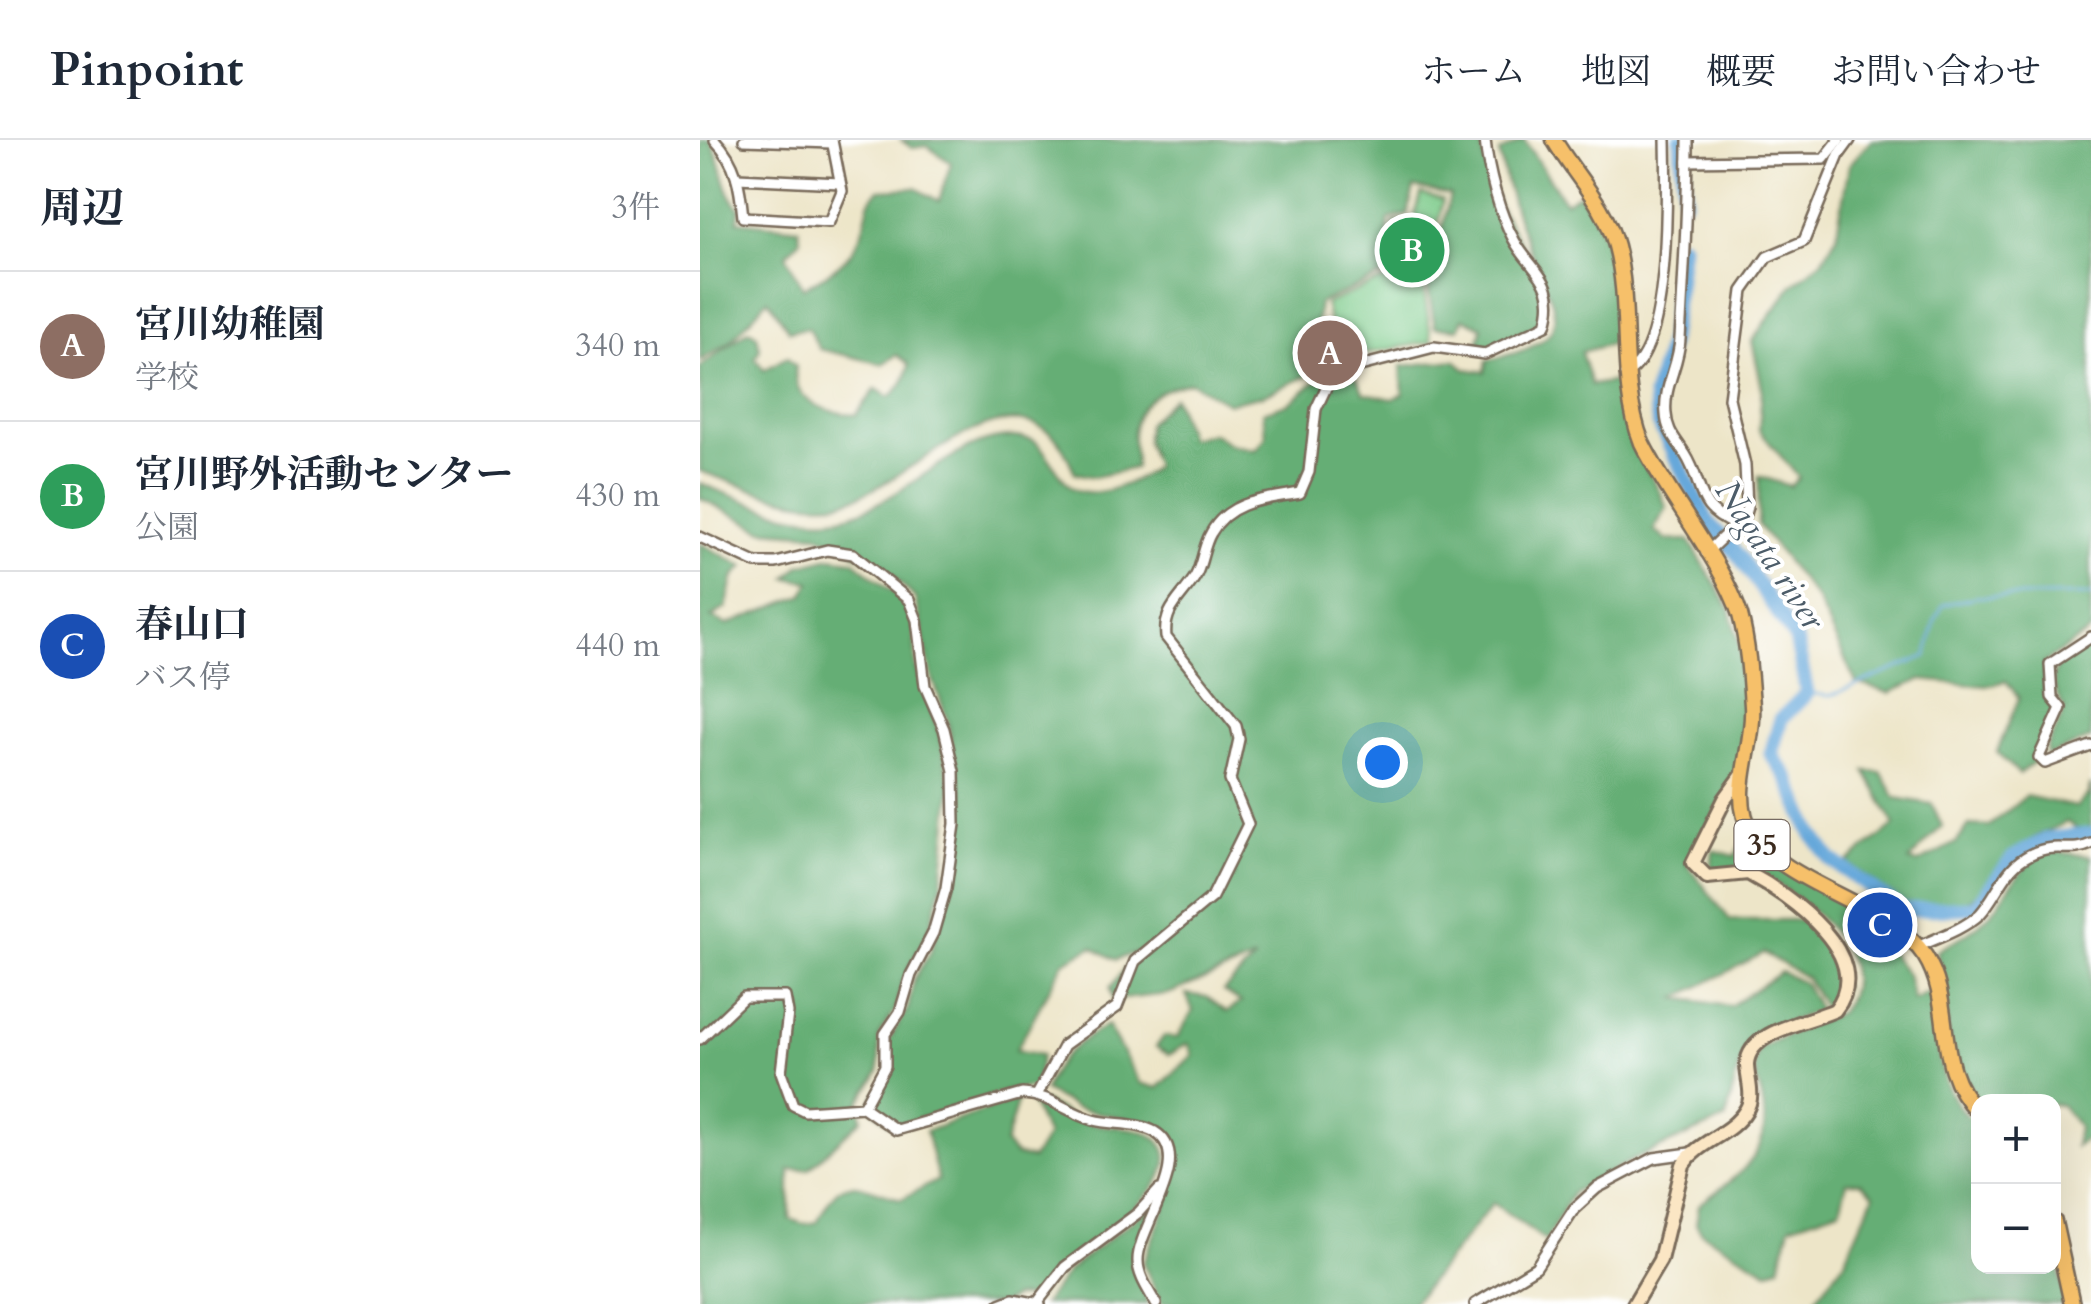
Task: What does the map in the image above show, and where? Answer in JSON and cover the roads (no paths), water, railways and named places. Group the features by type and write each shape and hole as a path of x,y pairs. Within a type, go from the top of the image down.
{"main road":[{"name":"35","path":"1554,140 1600,206 1617,247 1630,413 1642,443 1709,550 1730,592 1744,634 1752,718 1743,814 1755,839 1917,947"},
{"path":"1917,947 1934,977 1949,1063 1971,1100"},
{"path":"2061,1254 2072,1304"}],"street":[{"path":"715,140 738,178 743,217 829,222 840,184 832,142 744,140"},
{"path":"1037,1094 1064,1045 1117,1007 1135,961 1212,897 1248,824 1230,780 1239,739 1236,726 1166,638 1168,611 1199,569 1209,535 1222,517 1238,506 1300,493 1309,472 1316,409 1333,373 1434,347 1484,354 1546,325 1550,310 1540,272 1514,241 1487,160 1485,140"},
{"path":"1625,374 1641,364 1654,336 1668,235 1666,140"},
{"path":"1688,140 1688,236 1678,314 1680,335 1666,391 1666,414 1670,435 1686,455 1705,504 1734,527"},
{"path":"1688,161 1824,159 1840,140"},
{"path":"1709,550 1744,516 1749,491 1730,398 1743,291 1767,257 1804,241 1814,227 1830,176 1850,140"},
{"path":"738,178 840,184"},
{"path":"700,537 756,563 776,563 827,550 853,554 909,600 917,620 925,686 944,729 954,771 955,824 946,888 934,933 910,975 900,1012 886,1034 886,1066 863,1107"},
{"path":"2091,637 2050,664 2052,697 2062,708 2039,757 2045,762 2091,746"},
{"path":"1475,1304 1536,1267 1574,1209 1597,1188 1654,1158 1690,1153 1736,1122 1748,1107 1748,1064 1760,1040 1836,1010 1846,988 1843,958 1834,938 1748,872 1707,878 1693,863 1725,799 1744,772"},
{"path":"1917,947 1973,920 2018,862 2029,855 2055,845 2076,849 2091,844"},
{"path":"700,1039 744,998 785,997 788,1013 781,1072 793,1105 805,1111 863,1107 896,1130 1022,1094 1037,1094 1079,1115 1152,1130 1165,1139 1170,1151 1138,1256 1141,1276 1156,1304"},
{"path":"1634,1304 1660,1260 1677,1179 1690,1153"},
{"path":"1000,1304 1014,1299 1038,1303 1065,1267 1138,1213 1162,1187"}],"waterway":[{"name":"Nagata river","path":"1681,140 1685,198"},
{"name":"Nagata river","path":"1682,245 1670,340 1654,396 1659,424 1708,522 1739,556 1796,639 1807,693 1781,719 1771,754 1788,778 1811,832 1831,860 1902,910 1975,907 2013,858 2047,839 2091,835"},
{"path":"1807,693 1830,696 1927,656 1934,622 1943,605 1975,597 2091,595"}],"place":[{"name":"宮川野外活動センター","path":"1412,250"},
{"name":"宮川幼稚園","path":"1330,353"},
{"name":"春山口","path":"1880,925"}]}
